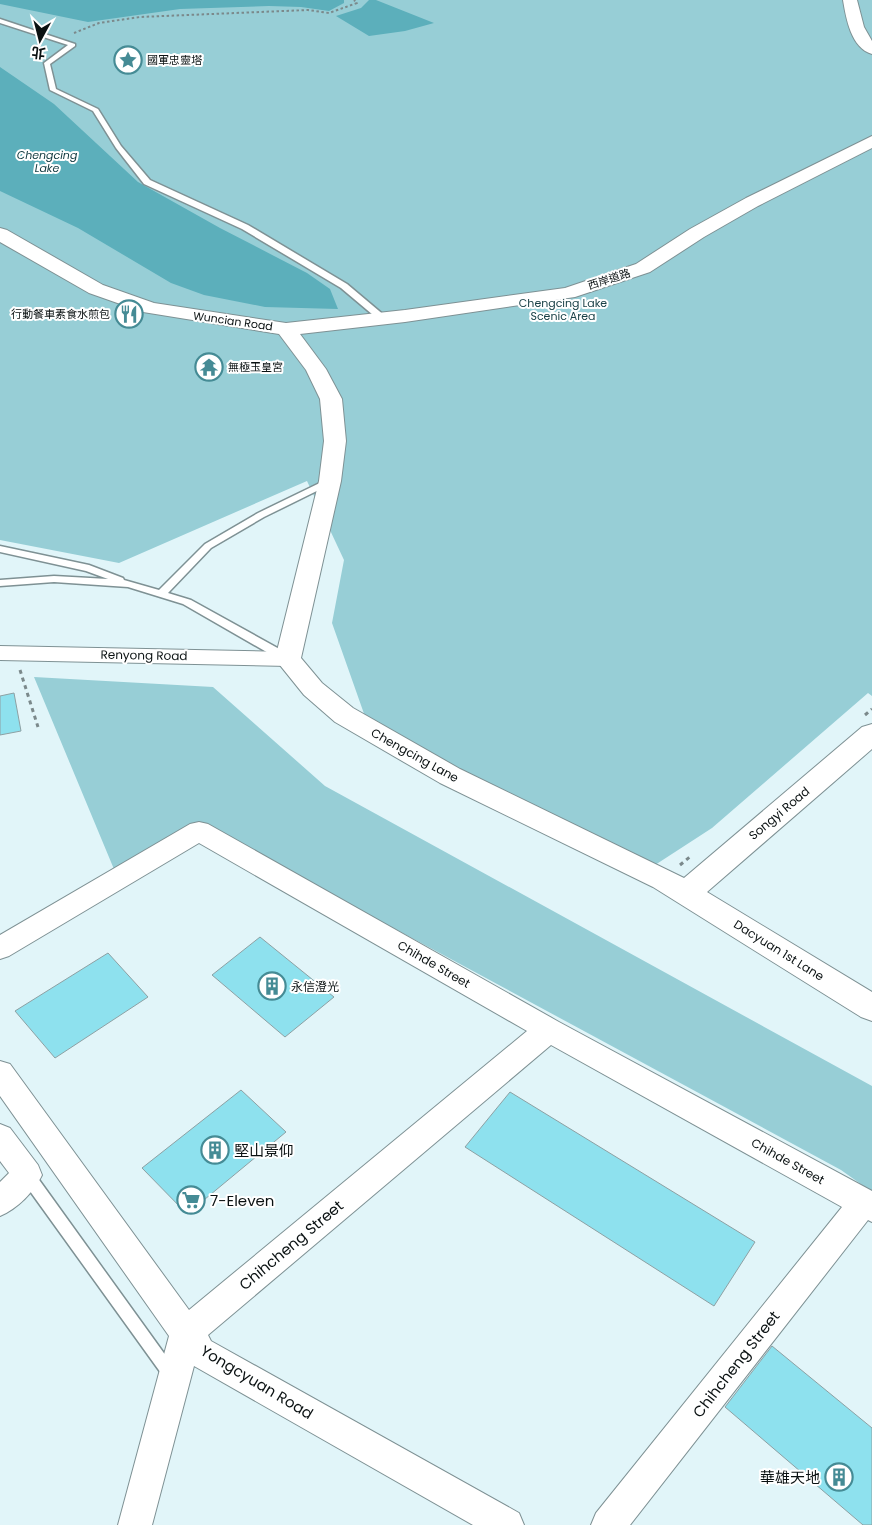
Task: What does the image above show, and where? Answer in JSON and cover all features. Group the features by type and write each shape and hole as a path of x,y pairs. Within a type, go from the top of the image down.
{"street":[{"path":"850,0 854,23 863,42 872,49"},
{"name":"西岸道路","path":"286,329 568,293 643,268 697,233 752,202 872,141"},
{"name":"Wuncian Road","path":"0,234 96,289 150,308 286,329 316,369 331,399 335,442 330,481 288,659"},
{"name":"Renyong Road","path":"0,653 288,659"},
{"name":"Chengcing Lane","path":"288,659 312,689 344,715 450,776 663,879 686,893"},
{"name":"Songyi Road","path":"686,893 872,734"},
{"name":"Chihde Street","path":"0,948 198,831 549,1030 868,1205"},
{"name":"Dacyuan 1st Lane","path":"686,893 872,1008"},
{"name":"Chihcheng Street","path":"186,1333 549,1030"},
{"name":"Yongcyuan Road","path":"0,1073 200,1352 507,1525"},
{"path":"0,1137 27,1175"},
{"path":"0,1202 56,1149"},
{"name":"Chihcheng Street","path":"608,1525 868,1205"},
{"path":"135,1525 186,1333"}],"lane":[{"path":"0,21 73,46 46,63 53,90 96,110 118,147 147,182 244,227 344,286 382,318"},
{"path":"161,594 208,546 261,515 330,481"},
{"name":"Chengcing Lane","path":"0,549 89,568 129,584 188,602 288,659"},
{"name":"Chengcing Lane","path":"0,583 54,579 129,584"},
{"path":"27,1175 174,1379"}],"path":[{"path":"58,40 99,23 140,17 308,10 329,13 357,3 354,0"},
{"path":"19,667 38,727"}],"green space":[{"name":"Chengcing Lake Scenic Area","path":"0,0 872,0 872,696 868,693 712,828 655,865 368,725 332,623 344,560 307,481 119,563 0,540"},
{"path":"34,677 213,687 325,786 872,1086 872,1192 841,1170 201,824 116,874"}],"water":[{"path":"0,0 344,0 344,3 329,11 301,7 269,6 180,9 88,22 0,4"},
{"path":"369,0 376,0 434,23 405,31 369,36 336,16 361,8"},
{"name":"Chengcing Lake","path":"0,67 54,104 138,182 220,228 307,273 330,289 338,309 265,307 204,295 171,283 78,228 0,191"}],"building":[{"path":"14,693 21,731 0,735 0,696"},
{"name":"永信澄光","path":"260,937 334,997 285,1037 212,975"},
{"path":"108,953 148,997 55,1058 15,1011"},
{"name":"堅山景仰","path":"241,1090 286,1132 187,1214 142,1168"},
{"path":"510,1092 755,1242 714,1306 465,1147"},
{"name":"華雄天地","path":"772,1346 872,1428 872,1525 863,1525 725,1407"}],"place":[{"name":"國軍忠靈塔","path":"128,60"},
{"name":"行動餐車素食水煎包","path":"129,314"},
{"name":"無極玉皇宮","path":"209,367"},
{"name":"永信澄光","path":"272,986"},
{"name":"堅山景仰","path":"215,1150"},
{"name":"7-Eleven","path":"191,1200"},
{"name":"華雄天地","path":"839,1477"}]}
